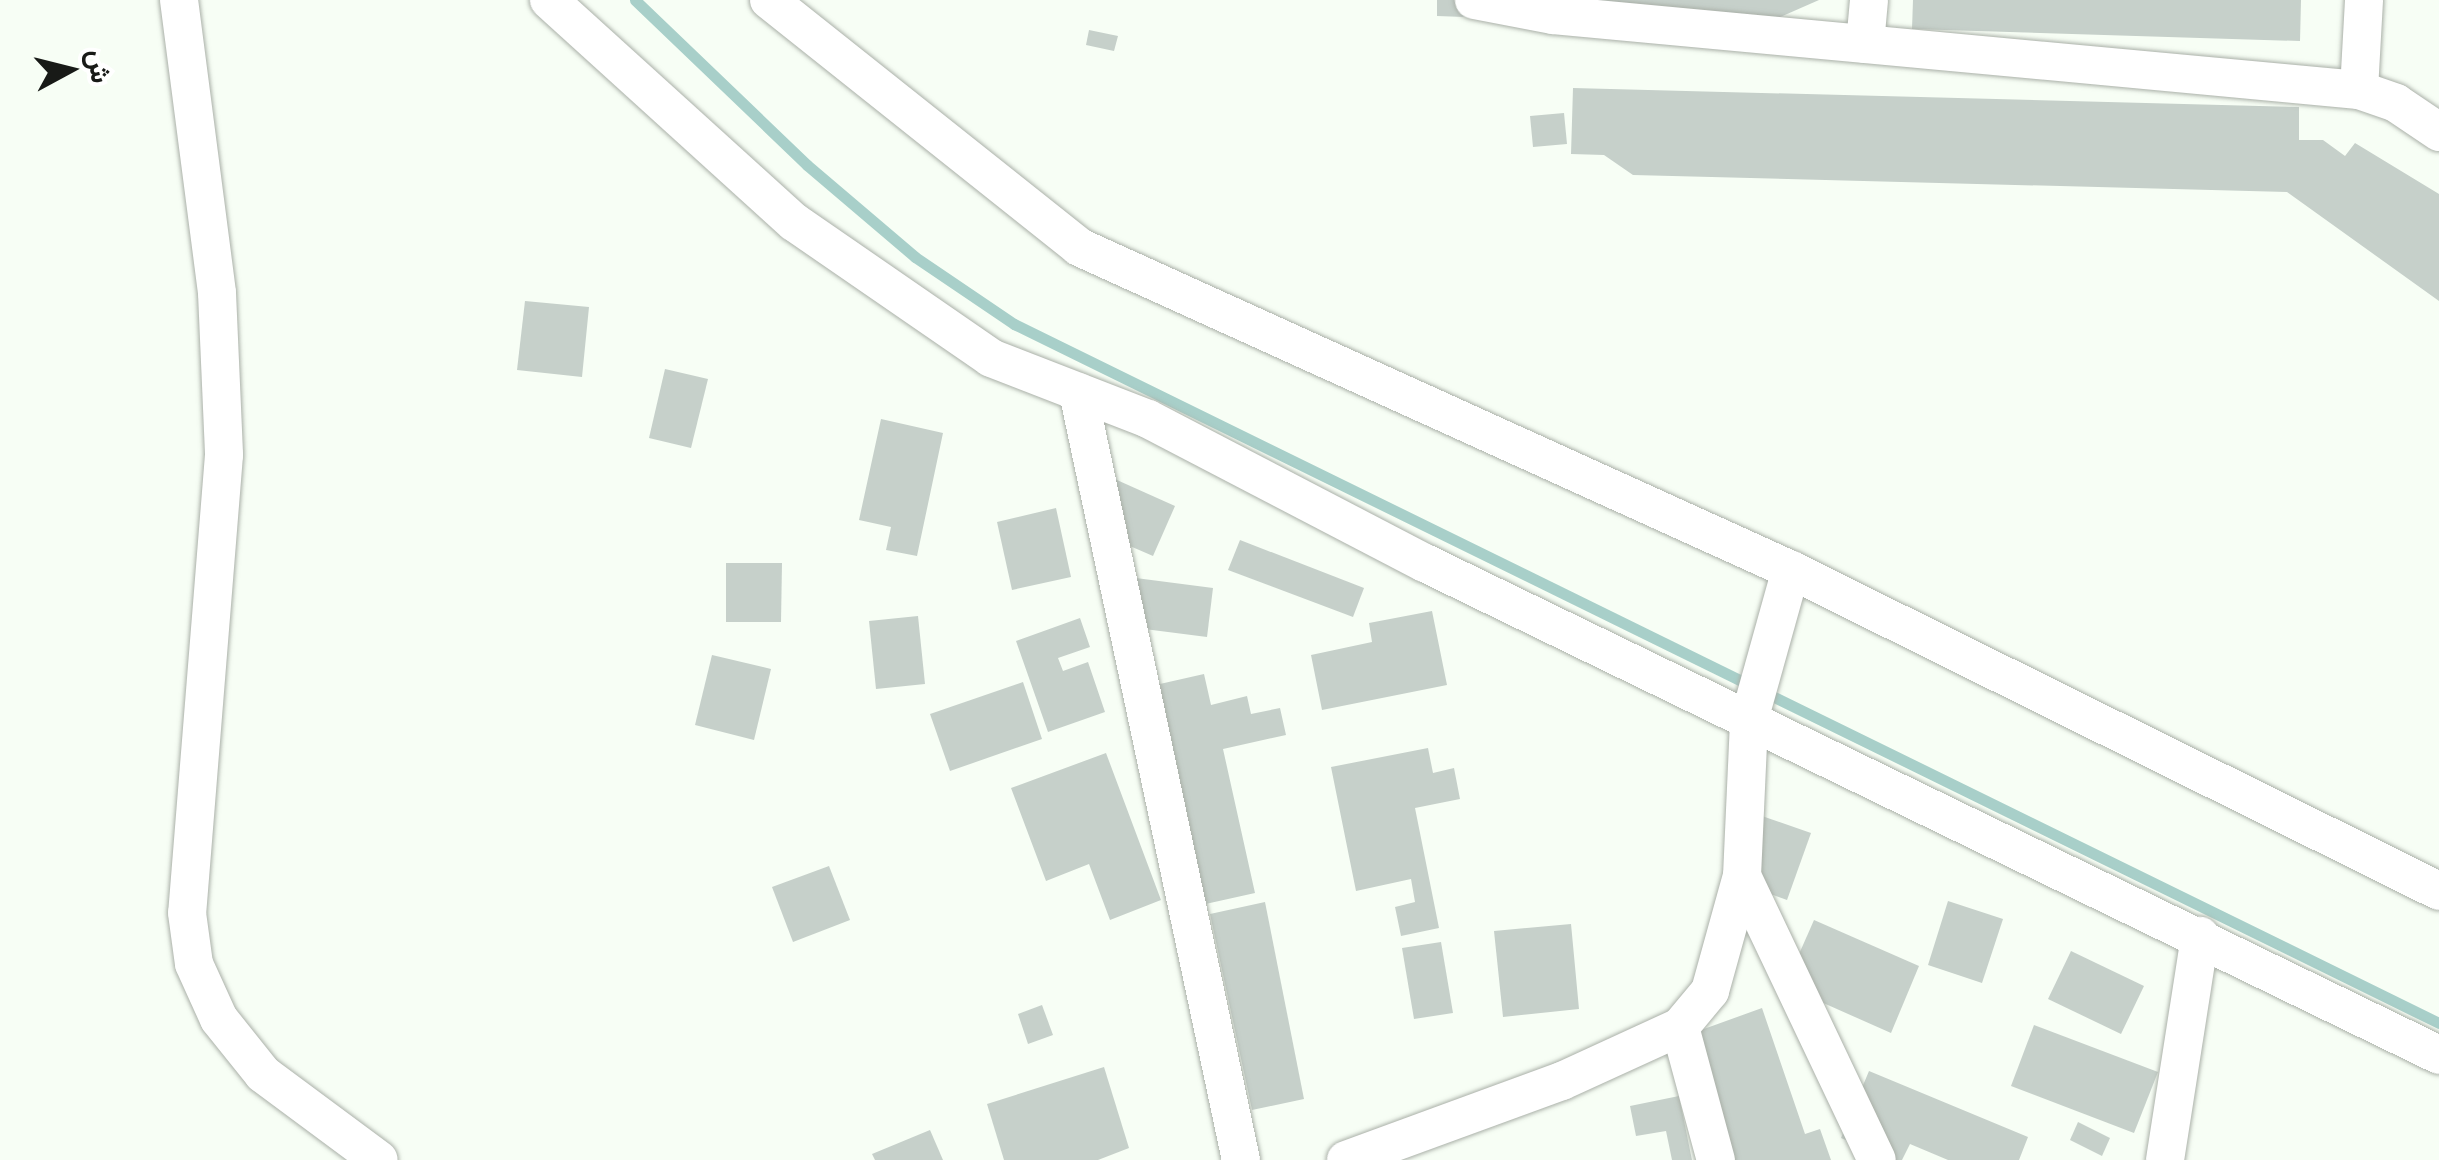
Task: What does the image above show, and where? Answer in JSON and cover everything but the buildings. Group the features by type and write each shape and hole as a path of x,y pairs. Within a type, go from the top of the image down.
{"street":[{"path":"179,0 217,293 224,455 187,912 194,964 219,1019 263,1074 379,1160"},
{"path":"549,0 794,222 991,358 1148,419 1749,720 2439,1055"},
{"path":"770,0 1080,247 1790,570 2439,891"},
{"path":"1474,0 1553,15 2359,90 2396,102 2439,132"},
{"path":"1865,44 1868,0"},
{"path":"2359,90 2364,0"},
{"path":"1078,392 1241,1160"},
{"path":"1346,1160 1562,1081 1680,1028 1710,991 1742,876 1749,720 1790,570"},
{"path":"1742,876 1877,1160"},
{"path":"2165,1160 2200,936"},
{"path":"1680,1028 1716,1160"}],"waterway":[{"path":"635,0 807,165 915,257 1014,324 2439,1023"}]}
